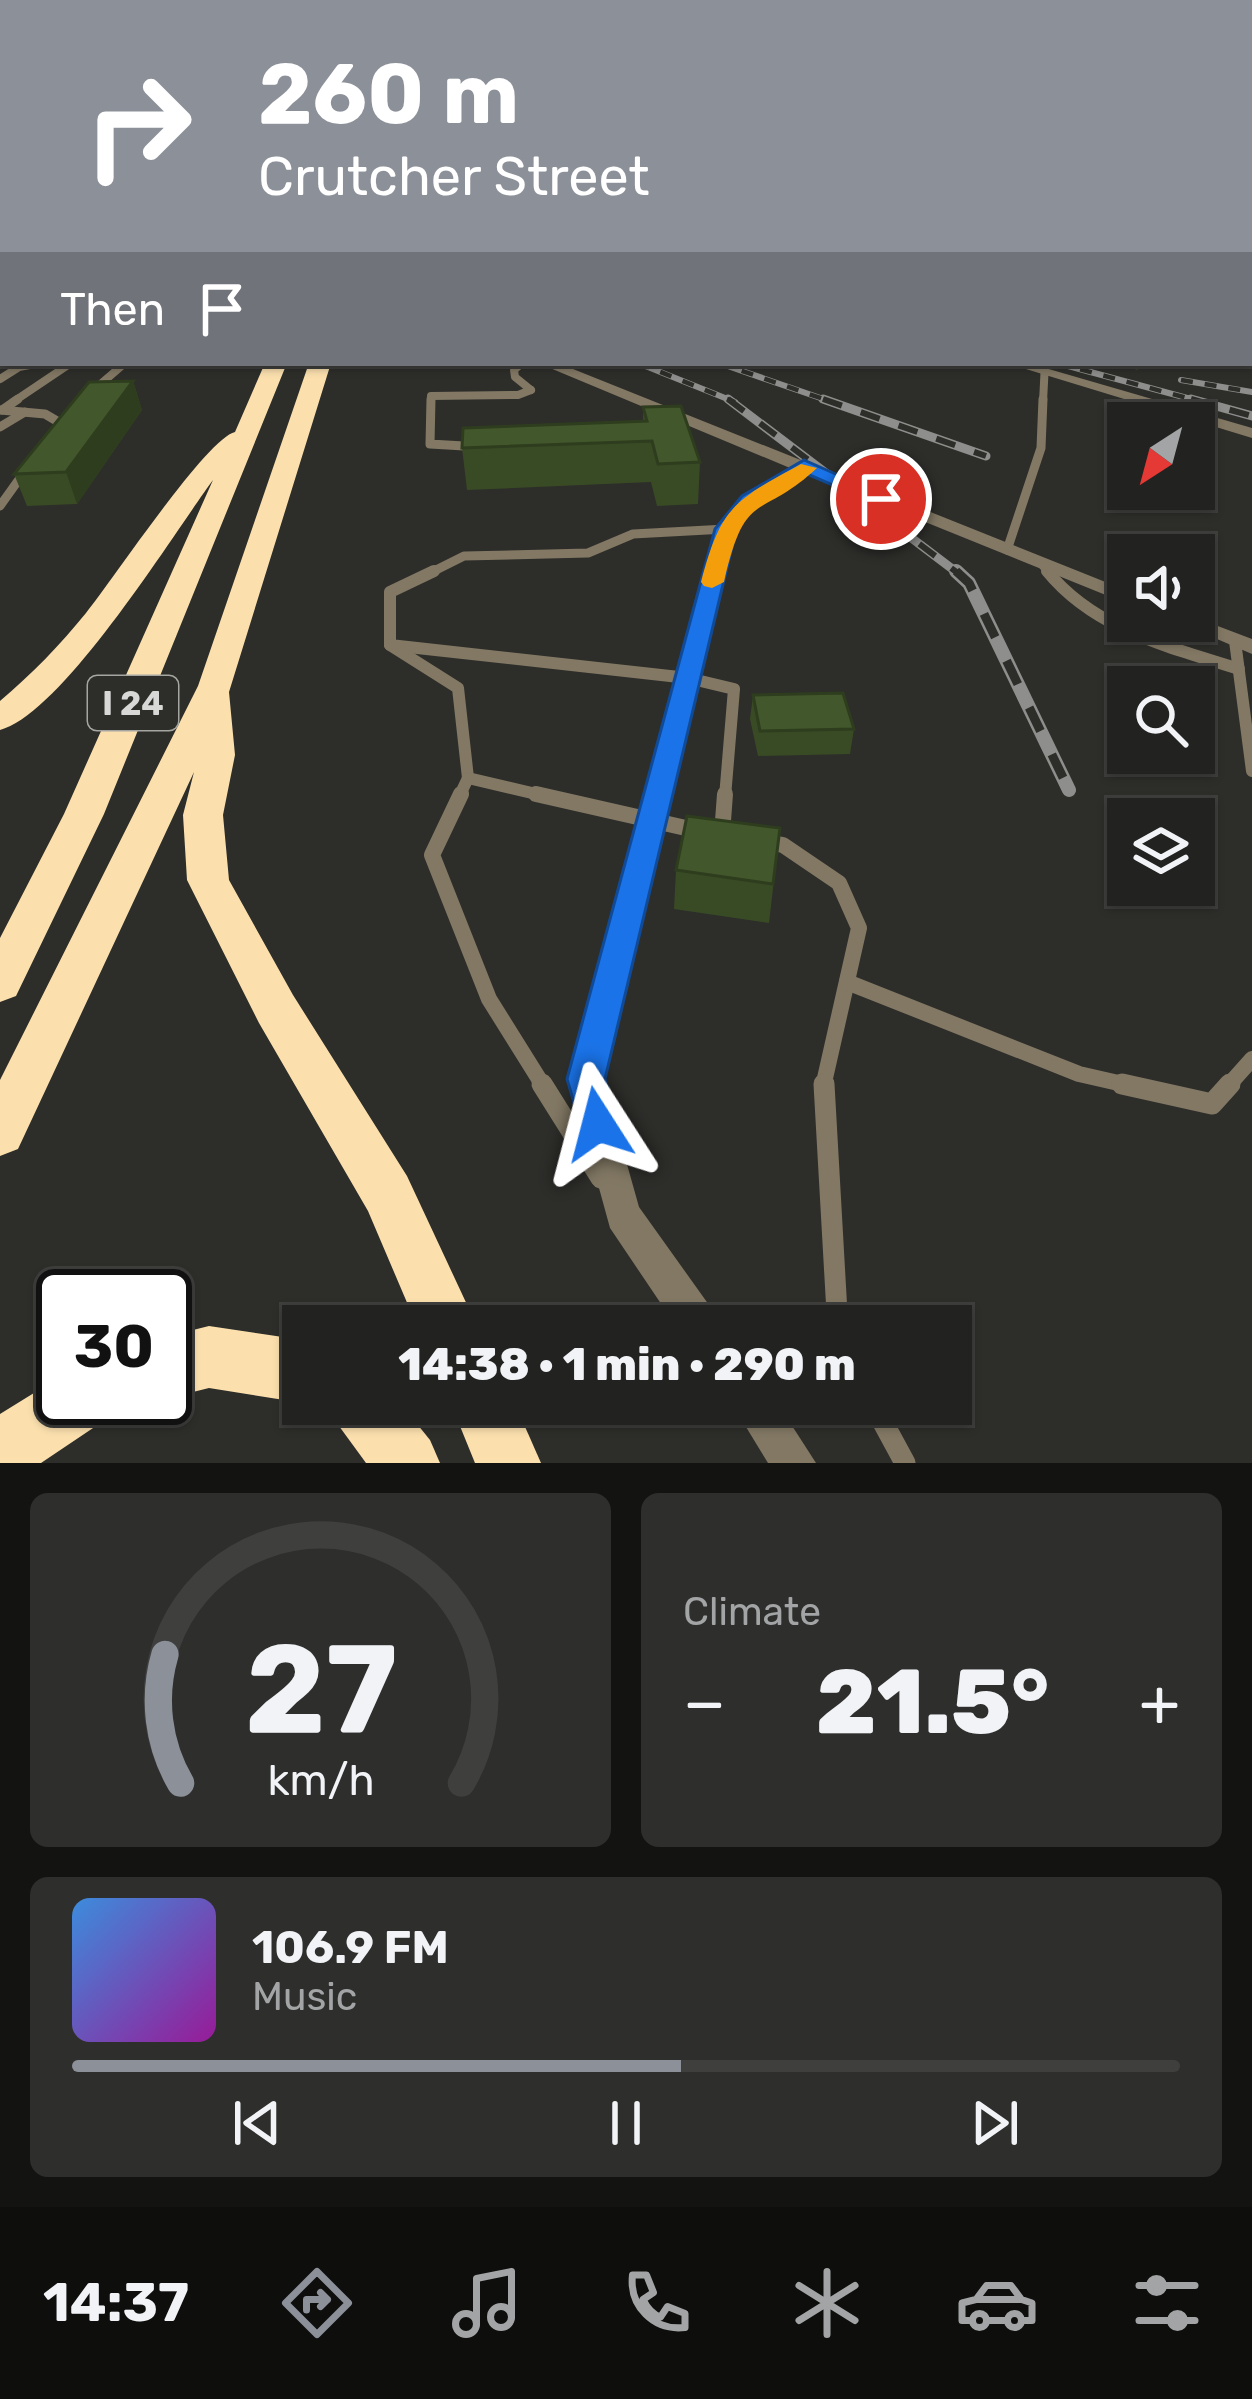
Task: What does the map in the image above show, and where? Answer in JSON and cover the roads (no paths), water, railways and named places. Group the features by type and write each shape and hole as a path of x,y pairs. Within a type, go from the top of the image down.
{"highway":[{"name":"I 24","path":"0,983 84,814 275,366"},
{"name":"I 24","path":"0,1132 215,686 319,366"},
{"path":"0,718 40,688 112,606 185,494 252,418"},
{"path":"215,686 217,755 203,815 208,880 276,1009 388,1194 438,1305"},
{"path":"192,1362 209,1357 282,1366"},
{"path":"0,1452 42,1425"},
{"path":"377,1425 407,1463"},
{"path":"491,1425 508,1463"}],"street":[{"path":"552,366 703,433 804,466 1107,590"},
{"path":"1045,368 1252,433"},
{"path":"686,1305 623,1214 586,1079 725,529 749,500 804,466"},
{"path":"1215,632 1244,644"},
{"path":"768,1425 794,1463"}],"lane":[{"path":"1,410 67,366"},
{"path":"80,401 121,366"},
{"path":"504,447 430,444 431,396 518,395 531,390 515,377 519,366"},
{"path":"1007,550 1040,448 1045,368"},
{"path":"1,410 61,416 62,424 47,446"},
{"path":"0,427 25,412"},
{"path":"0,506 35,459"},
{"path":"390,645 390,592 464,556 588,554 633,534 725,529"},
{"path":"1041,563 1081,609 1142,638 1239,669"},
{"path":"1244,644 1239,669 1252,771"},
{"path":"390,645 688,678 734,688 722,835"},
{"path":"390,645 458,688 468,778 432,855 489,999 623,1214"},
{"path":"468,778 651,823 783,845 839,883 859,928 823,1092 836,1305"},
{"path":"847,982 1079,1074 1212,1104 1252,1059"},
{"path":"884,1425 904,1463"}],"railway":[{"path":"645,366 729,399"},
{"path":"728,366 832,402"},
{"path":"1068,366 1195,400"},
{"path":"1181,380 1252,392"},
{"path":"729,399 735,402"},
{"path":"729,399 959,574"},
{"path":"823,399 986,456"},
{"path":"1191,399 1195,400"},
{"path":"1195,400 1202,402"},
{"path":"1195,400 1252,416"},
{"path":"956,571 969,583 1069,790"}]}
